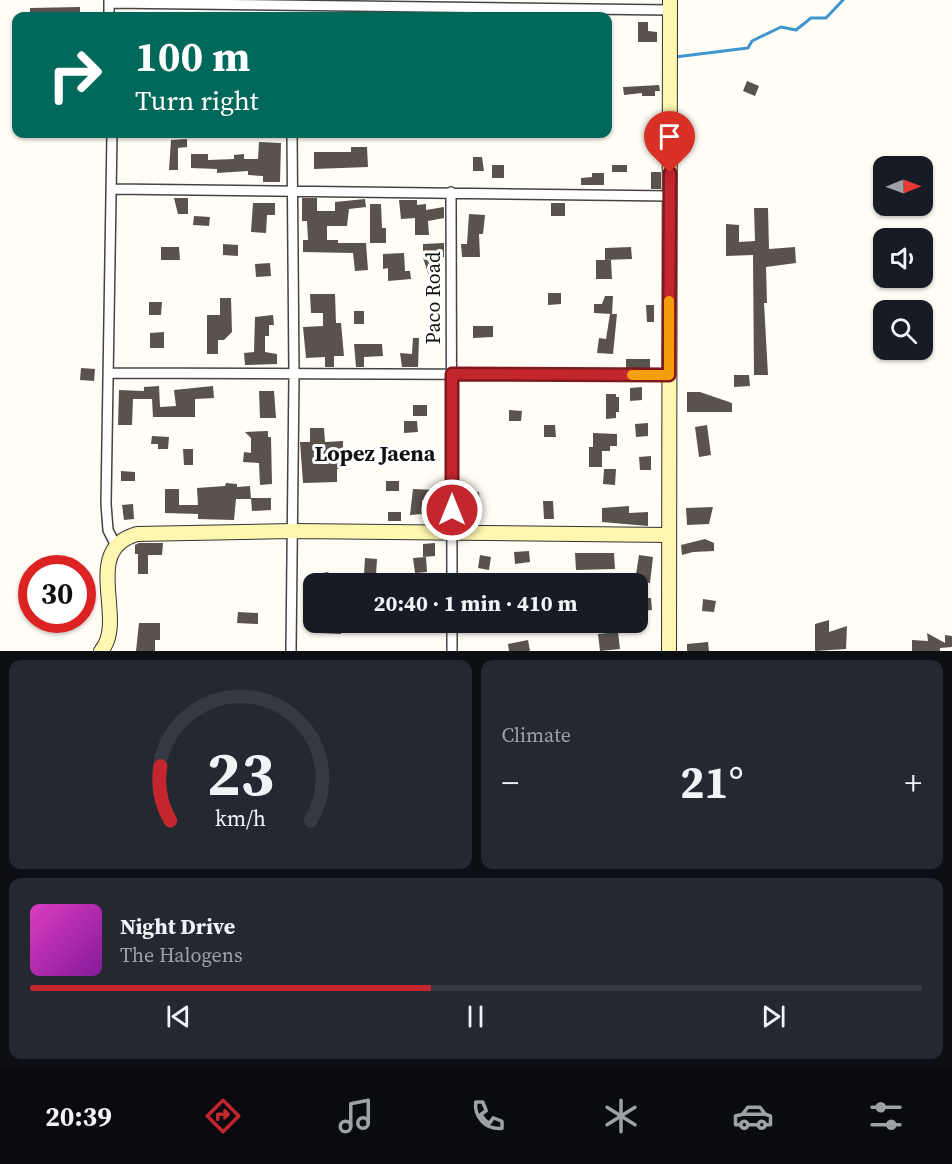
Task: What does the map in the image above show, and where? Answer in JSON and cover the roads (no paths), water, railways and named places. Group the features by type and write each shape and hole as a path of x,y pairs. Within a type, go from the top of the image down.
{"street":[{"path":"109,2 293,12 670,5 669,651"},
{"path":"112,138 106,519 108,530 116,546"},
{"path":"291,651 294,375 292,138"},
{"path":"113,189 669,196"},
{"name":"Paco Road","path":"451,192 452,573"},
{"path":"109,373 669,375"},
{"path":"101,651 108,638 109,564 116,546 128,536 146,533 293,531 668,535"},
{"path":"452,633 452,651"}],"waterway":[{"path":"675,57 748,48 752,41 781,27 796,30 811,18 826,18 843,0"}],"district":[{"name":"Lopez Jaena","path":"375,453"}]}
